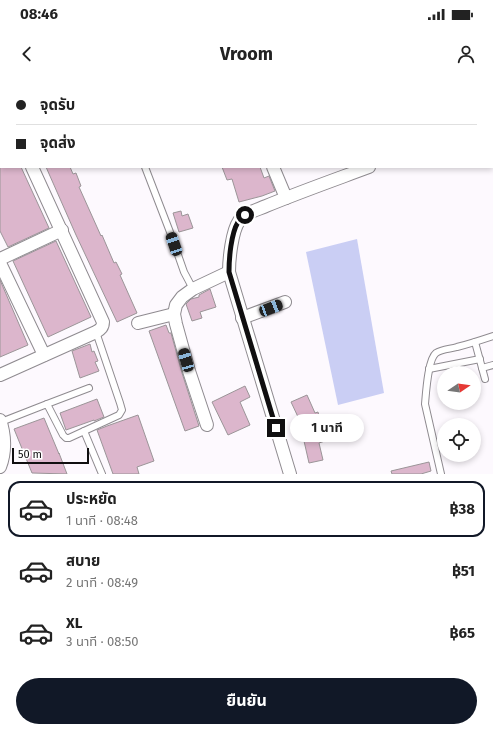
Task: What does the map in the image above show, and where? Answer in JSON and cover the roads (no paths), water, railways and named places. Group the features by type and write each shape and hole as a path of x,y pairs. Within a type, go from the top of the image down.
{"street":[{"path":"0,375 96,332 103,326 103,322 62,230 32,168"},
{"path":"273,168 286,198"},
{"path":"290,474 229,272 229,260 235,229 239,220 245,215 366,168"},
{"path":"0,259 62,230"},
{"path":"0,263 44,355"},
{"path":"207,425 189,371 174,314 176,305 182,297 193,289 229,272"},
{"path":"242,318 285,302"},
{"path":"138,323 174,314"},
{"path":"0,421 4,443 4,453 0,467"}],"lane":[{"path":"146,168 184,272 193,289"},
{"path":"47,404 66,438 69,438 118,415 122,410 96,332"},
{"path":"441,474 426,404 431,362 436,354 442,351 493,336"},
{"path":"475,342 485,378"},
{"path":"430,369 480,359"},
{"path":"482,368 493,365"},
{"path":"0,421 89,388"},
{"path":"84,431 102,474"}],"water":[{"path":"357,239 384,393 338,405 306,252"}]}
